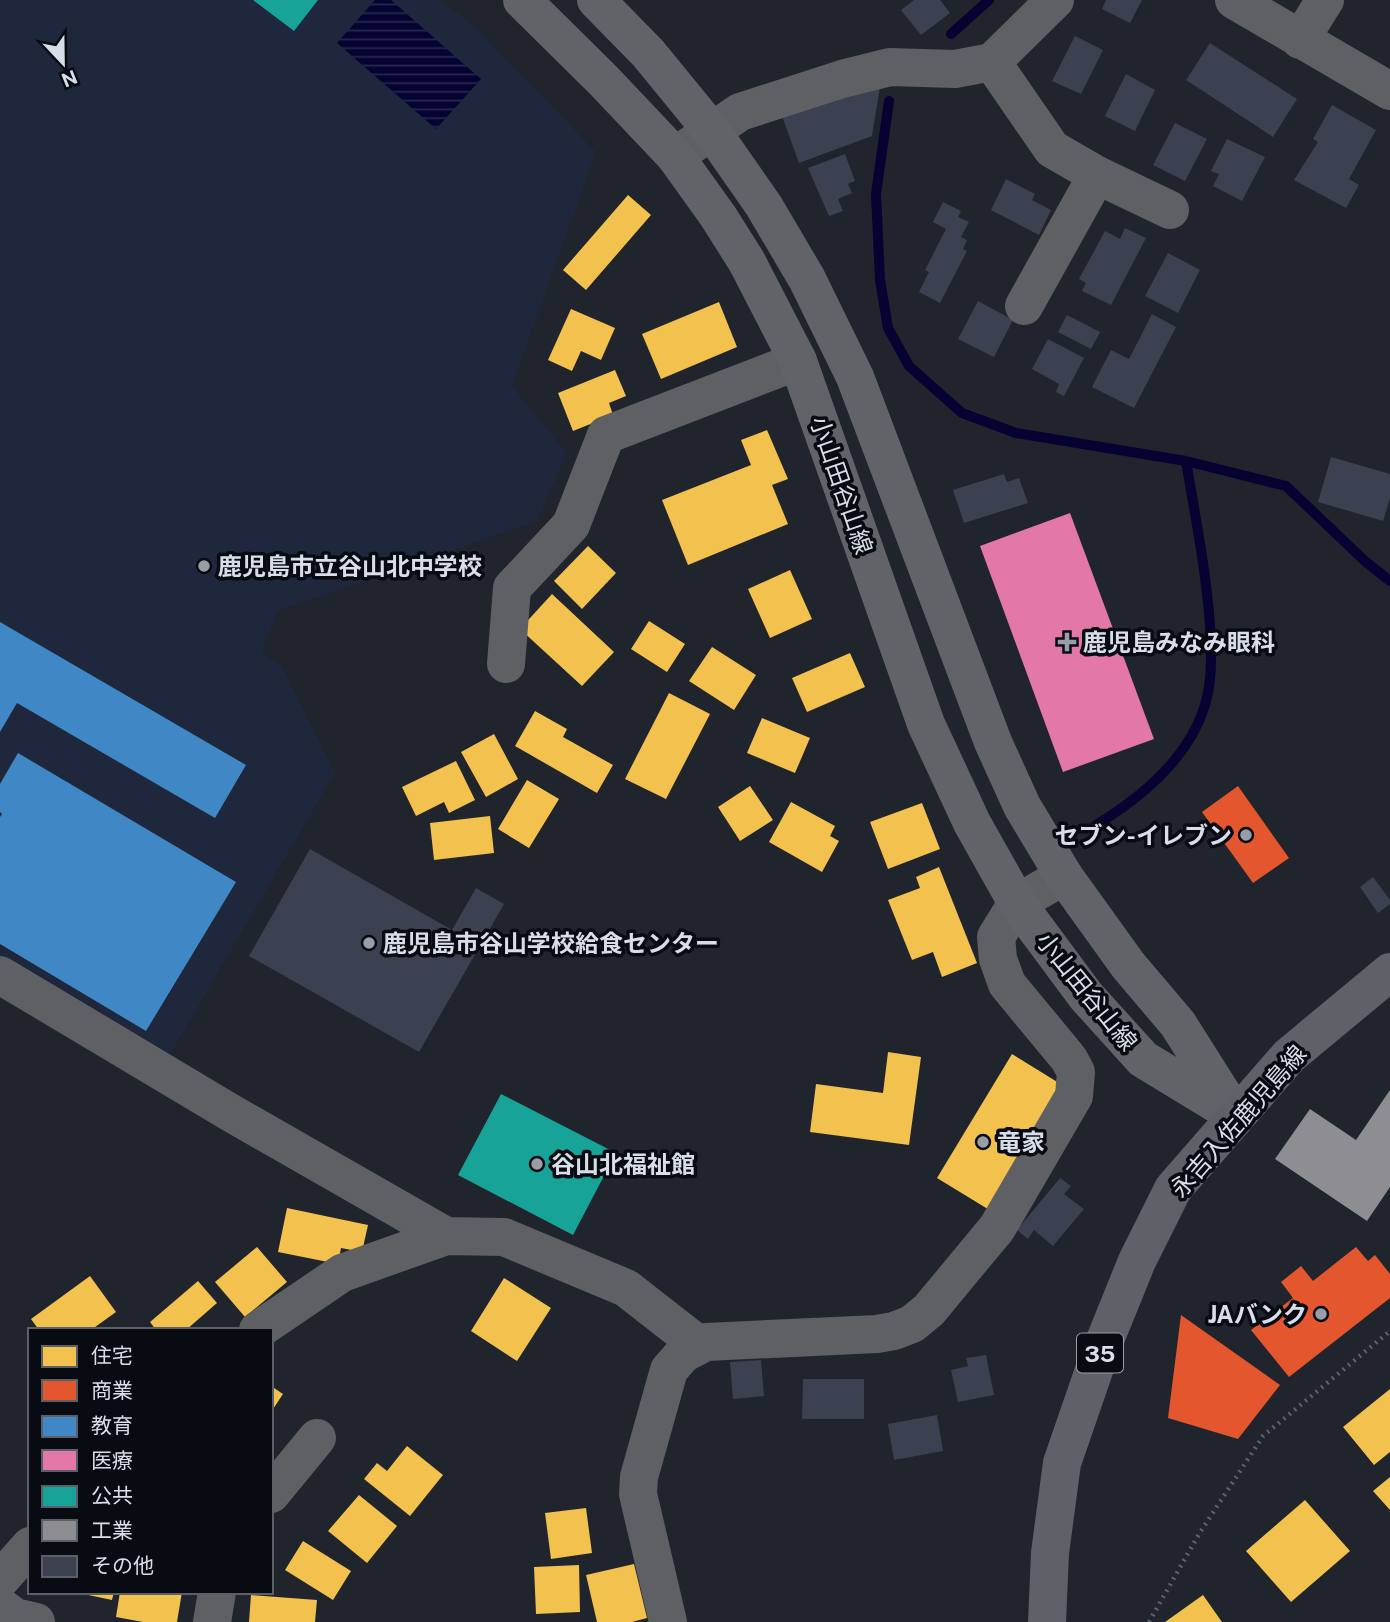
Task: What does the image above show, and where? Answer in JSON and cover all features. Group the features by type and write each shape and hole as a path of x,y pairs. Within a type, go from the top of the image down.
{"main road":[{"name":"小山田谷山線","path":"522,0 675,156 747,262 798,361 926,724 972,823 1017,903 1086,996 1143,1059 1235,1115"},
{"name":"小山田谷山線","path":"596,0 648,53 711,130 764,206 807,279 855,377 993,742 1022,806 1065,876 1128,965 1178,1024 1235,1115"},
{"name":"永吉入佐鹿児島線","path":"1047,1622 1050,1553 1062,1463 1101,1350 1137,1261 1172,1189 1289,1056 1390,972"}],"street":[{"path":"675,156 740,112 842,79 890,67 955,69 992,62 1055,0"},
{"path":"1234,0 1390,91"},
{"path":"1300,40 1325,0"},
{"path":"992,62 1052,149 1170,210"},
{"path":"1024,306 1097,174"},
{"path":"506,664 512,589 571,526 606,435 798,361"},
{"path":"668,1622 641,1513 639,1477 669,1370 683,1354 706,1342 894,1331 912,1324 929,1310 998,1228 1074,1096 1076,1072 1069,1059 1007,984 998,959 996,937 1017,903 1065,876"},
{"path":"0,975 231,1113 446,1236"},
{"path":"261,1328 342,1273 446,1236 504,1237 626,1288 699,1345"},
{"path":"273,1492 317,1438"},
{"path":"0,1580 28,1548"},
{"path":"212,1622 217,1594"},
{"path":"0,1606 15,1617 36,1622"}],"path":[{"path":"1149,1622 1192,1544 1263,1436 1390,1331"}],"shaded area":[{"name":"鹿児島市立谷山北中学校","path":"0,0 441,0 474,26 596,152 512,386 567,453 536,522 278,611 261,652 281,665 335,773 168,1058 0,963"},
{"path":"375,0 391,0 481,79 436,129 337,43"}],"building: 住宅":[{"path":"628,195 651,215 586,290 563,270"},
{"path":"719,302 737,347 661,379 642,334"},
{"path":"571,309 615,328 601,360 581,351 572,371 548,360"},
{"path":"615,370 626,396 609,403 613,415 573,431 558,393"},
{"path":"767,430 788,479 772,485 788,524 688,565 662,500 751,465 741,440"},
{"path":"588,546 616,573 582,609 554,581"},
{"path":"790,570 812,619 770,638 748,589"},
{"path":"552,594 614,652 582,686 520,629"},
{"path":"649,621 685,644 667,672 631,649"},
{"path":"712,647 756,675 734,710 689,681"},
{"path":"850,653 865,687 807,712 792,678"},
{"path":"669,693 710,714 666,799 625,779"},
{"path":"535,711 567,729 563,737 613,765 597,793 515,746"},
{"path":"762,718 810,738 795,773 747,753"},
{"path":"494,734 518,779 486,797 461,752"},
{"path":"456,761 475,800 449,813 444,802 416,816 402,787"},
{"path":"527,780 559,799 529,848 498,829"},
{"path":"750,786 773,820 740,841 718,807"},
{"path":"791,802 835,826 830,836 839,841 822,872 769,842"},
{"path":"922,803 940,849 888,869 870,822"},
{"path":"490,816 494,853 434,860 430,823"},
{"path":"939,867 977,963 942,977 933,952 912,960 888,900 920,888 916,877"},
{"path":"888,1052 921,1057 909,1145 810,1132 816,1084 883,1093"},
{"path":"1012,1054 1067,1088 991,1211 937,1178"},
{"path":"287,1208 368,1225 362,1252 341,1248 338,1264 278,1252"},
{"path":"257,1247 287,1282 245,1317 215,1282"},
{"path":"90,1276 116,1312 94,1328 38,1328 31,1319"},
{"path":"504,1278 551,1308 517,1361 471,1331"},
{"path":"198,1281 217,1303 188,1328 154,1328 150,1322"},
{"path":"273,1387 283,1394 273,1409"},
{"path":"1390,1389 1390,1452 1374,1465 1343,1427"},
{"path":"407,1446 443,1475 410,1516 364,1479 377,1463 387,1471"},
{"path":"1390,1477 1390,1510 1373,1491"},
{"path":"359,1495 397,1526 367,1563 328,1531"},
{"path":"1305,1500 1350,1551 1291,1602 1246,1551"},
{"path":"586,1508 592,1553 551,1559 545,1513"},
{"path":"303,1541 351,1571 333,1600 285,1570"},
{"path":"634,1564 647,1618 632,1622 597,1622 586,1575"},
{"path":"579,1565 580,1612 536,1614 534,1567"},
{"path":"84,1594 114,1594 112,1600"},
{"path":"120,1594 182,1594 177,1622 143,1622 116,1617"},
{"path":"251,1595 317,1600 315,1622 249,1622"},
{"path":"1203,1595 1222,1622 1165,1622"}],"building: 商業":[{"name":"セブン-イレブン","path":"1238,786 1289,858 1253,883 1202,812"},
{"name":"JAバンク","path":"1356,1247 1368,1261 1375,1255 1390,1274 1390,1298 1289,1377 1251,1330 1293,1298 1281,1282 1301,1266 1313,1281"},
{"path":"1181,1315 1280,1385 1238,1439 1168,1418"}],"building: 教育":[{"path":"0,622 246,765 215,818 17,703 0,732"},
{"path":"18,753 236,882 146,1031 0,944 0,784"}],"building: 医療":[{"name":"鹿児島みなみ眼科","path":"1070,513 1154,739 1063,772 980,546"}],"building: 公共":[{"path":"253,0 318,0 294,31"},
{"name":"谷山北福祉館","path":"501,1094 616,1153 573,1235 458,1175"}],"building: 工業":[{"path":"1390,1090 1390,1187 1367,1221 1275,1159 1310,1109 1356,1140"}],"building: その他":[{"path":"914,0 940,0 950,13 921,35 901,10"},
{"path":"1106,0 1142,0 1130,23 1102,9"},
{"path":"1075,36 1103,50 1081,94 1052,81"},
{"path":"1210,43 1297,99 1273,137 1186,80"},
{"path":"1126,74 1155,90 1135,131 1105,116"},
{"path":"880,87 872,136 799,163 782,116"},
{"path":"1332,105 1376,130 1349,179 1359,185 1346,208 1294,180 1318,142 1313,139"},
{"path":"1175,123 1207,139 1185,181 1153,165"},
{"path":"1227,139 1265,157 1242,201 1213,186 1219,174 1211,171"},
{"path":"845,154 855,181 848,184 852,193 838,199 843,211 829,216 808,168"},
{"path":"1006,179 1035,194 1032,200 1051,210 1039,235 991,210"},
{"path":"943,202 961,211 958,217 969,222 961,237 967,240 963,249 967,251 940,303 919,292 929,272 925,270 946,229 933,222"},
{"path":"1125,228 1146,238 1111,305 1082,291 1086,283 1079,279 1105,231 1120,239"},
{"path":"1168,253 1200,270 1178,313 1145,296"},
{"path":"978,301 1013,320 994,357 958,339"},
{"path":"1152,314 1176,327 1134,408 1092,387 1111,350 1129,359"},
{"path":"1067,315 1100,332 1091,349 1058,332"},
{"path":"1048,339 1084,358 1064,396 1056,392 1059,384 1032,369"},
{"path":"1331,457 1390,474 1390,498 1383,521 1318,502"},
{"path":"1004,474 1007,482 1019,478 1028,503 964,523 953,490"},
{"name":"鹿児島市谷山学校給食センター","path":"310,849 452,930 476,888 504,904 419,1052 249,956"},
{"path":"1373,877 1390,900 1390,904 1378,913 1360,887"},
{"path":"1060,1178 1071,1186 1064,1194 1084,1209 1053,1246 1034,1230 1028,1239 1017,1230"},
{"path":"986,1355 994,1395 958,1402 951,1370 968,1366 966,1358"},
{"path":"761,1360 764,1396 733,1399 730,1362"},
{"path":"803,1379 864,1379 864,1419 802,1419"},
{"path":"937,1415 943,1451 894,1460 888,1424"}],"waterway":[{"path":"951,34 989,0"},
{"path":"889,101 876,194 880,280 888,328 909,366 962,413 1016,433 1186,461 1286,486 1366,562 1390,581"},
{"path":"1096,825 1146,789 1176,759 1198,724 1208,695 1210,625 1186,461"}],"place":[{"name":"鹿児島市立谷山北中学校","path":"204,566"},
{"name":"鹿児島みなみ眼科","path":"1067,642"},
{"name":"セブン-イレブン","path":"1246,835"},
{"name":"鹿児島市谷山学校給食センター","path":"369,943"},
{"name":"竜家","path":"983,1142"},
{"name":"谷山北福祉館","path":"537,1164"},
{"name":"JAバンク","path":"1321,1314"}]}
